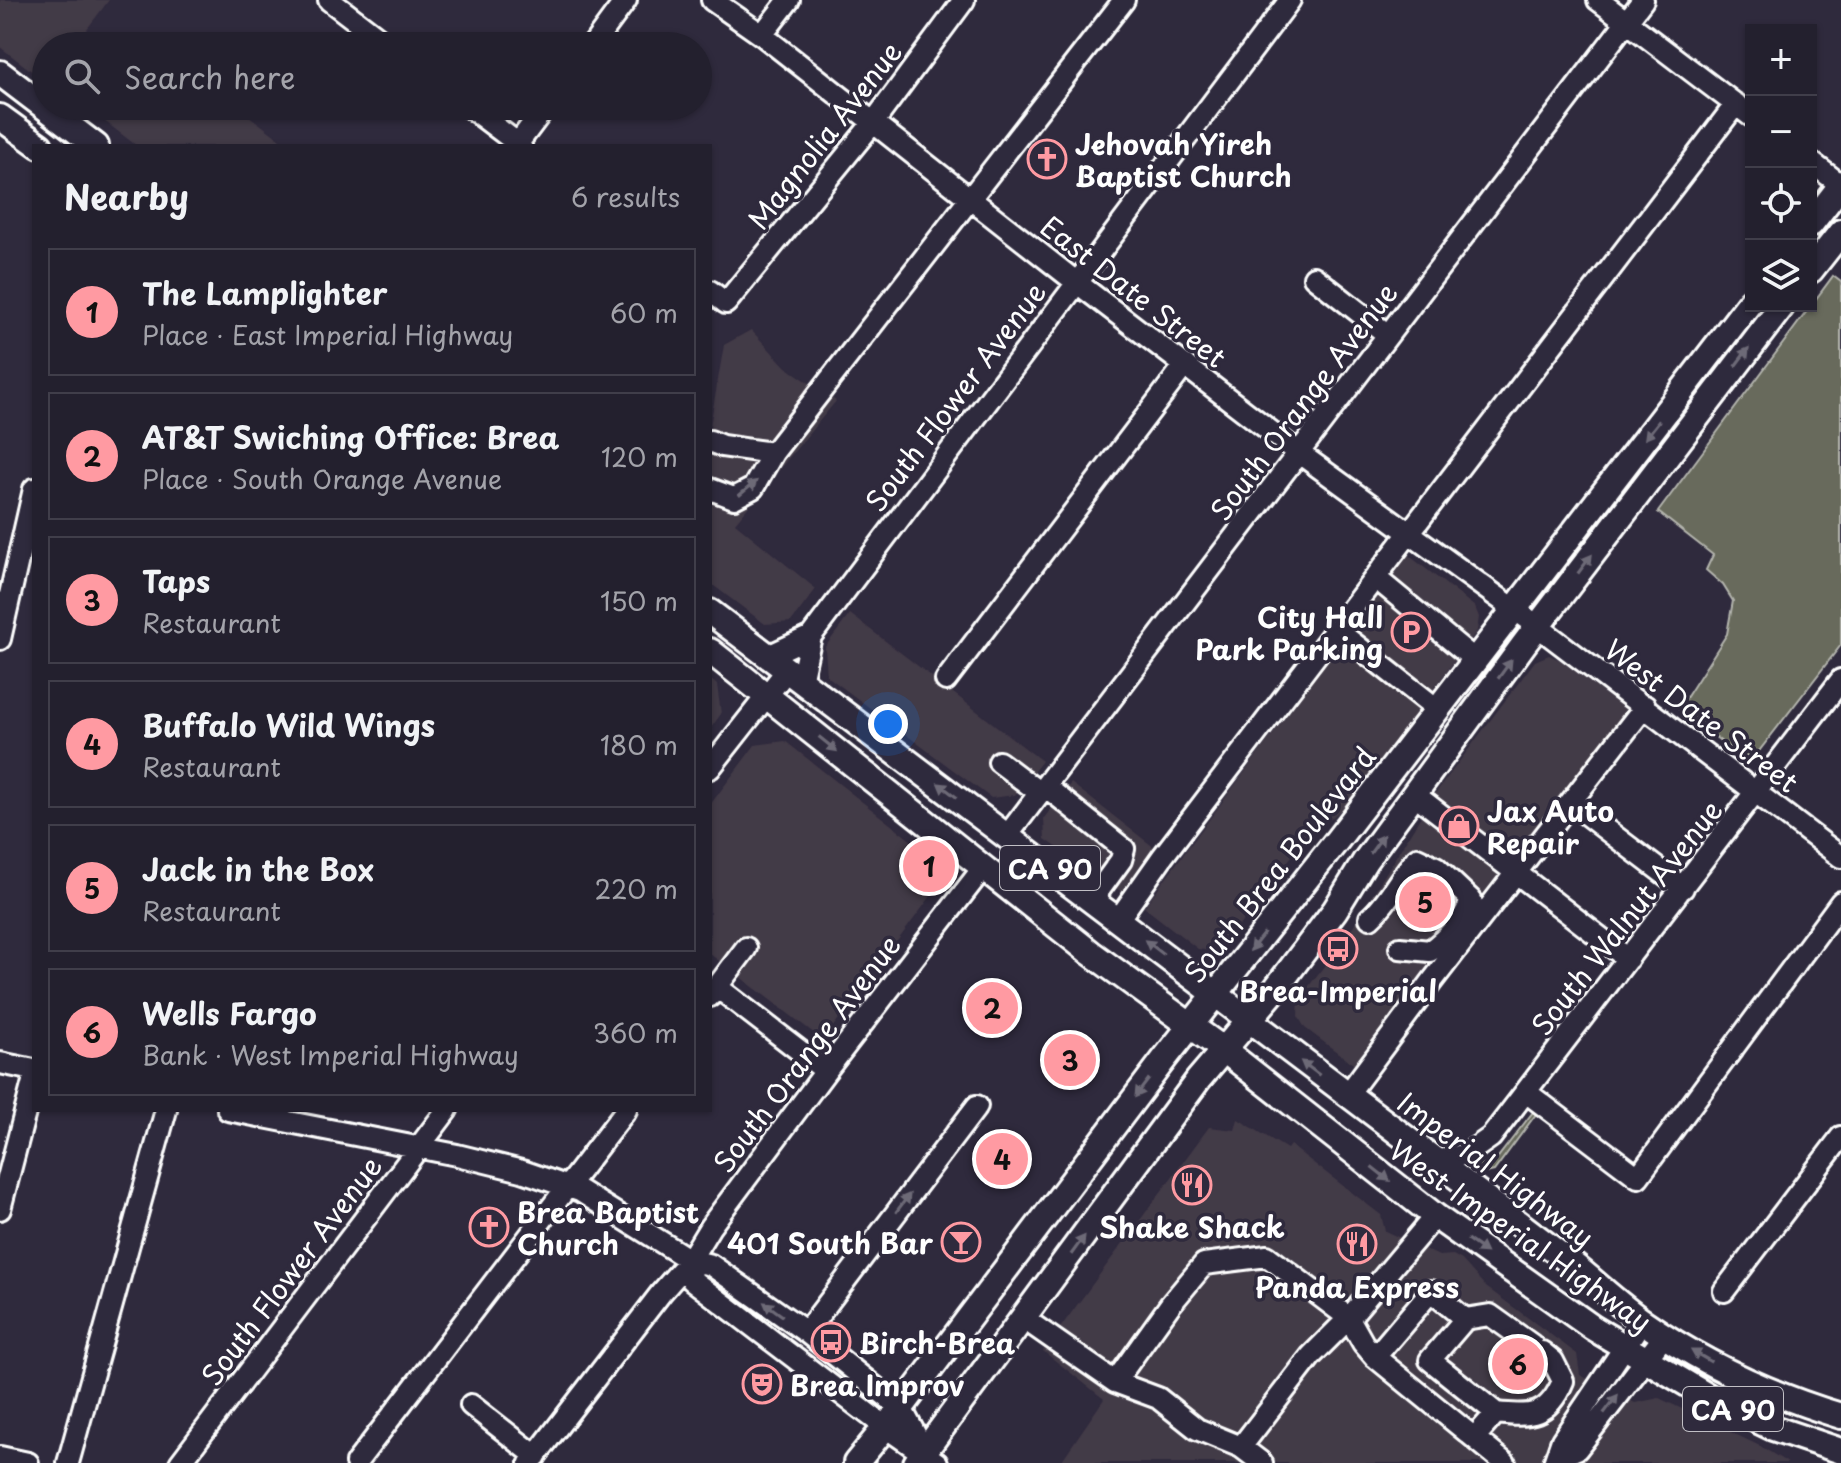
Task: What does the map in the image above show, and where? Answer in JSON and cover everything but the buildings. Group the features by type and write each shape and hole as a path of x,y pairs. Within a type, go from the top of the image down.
{"main road":[{"path":"2,78 32,100"},
{"path":"0,117 37,144"},
{"path":"60,120 93,144"},
{"path":"1817,216 1841,185"},
{"path":"1817,262 1841,232"},
{"name":"South Brea Boulevard","path":"926,1459 1023,1318 1198,1080 1249,1022 1335,910 1527,618 1745,309"},
{"name":"South Brea Boulevard","path":"856,1463 1475,660 1527,618 1777,312"},
{"name":"CA 90","path":"712,614 1249,1022"},
{"name":"CA 90","path":"712,653 1091,953 1190,1026"},
{"name":"Imperial Highway","path":"1249,1022 1571,1263 1642,1321 1747,1380 1841,1416"},
{"name":"West Imperial Highway","path":"1190,1026 1435,1216 1593,1328 1711,1398 1761,1422 1841,1451"}],"street":[{"path":"329,0 371,32"},
{"path":"602,32 626,0"},
{"name":"East Date Street","path":"712,0 762,35 1299,453 1527,618"},
{"path":"762,35 789,0"},
{"name":"Magnolia Avenue","path":"718,297 873,123 964,0"},
{"path":"712,490 734,498 753,488 773,453 1124,0"},
{"name":"South Flower Avenue","path":"712,765 1290,0"},
{"path":"1118,920 1410,534 1744,110 1598,0"},
{"name":"South Orange Avenue","path":"1007,836 1643,0"},
{"path":"486,120 517,144"},
{"path":"519,144 536,120"},
{"path":"1817,167 1841,185"},
{"path":"1314,277 1388,335"},
{"path":"946,680 1185,365"},
{"path":"712,442 773,453"},
{"path":"0,639 32,498"},
{"path":"1377,579 1475,660"},
{"name":"West Date Street","path":"1527,618 1841,857"},
{"path":"1338,631 1437,709"},
{"name":"South Flower Avenue","path":"786,669 811,636"},
{"name":"South Walnut Avenue","path":"1435,1161 1467,1154 1491,1137 1841,680"},
{"path":"1348,1094 1645,706"},
{"path":"999,762 1124,849 1121,860 1092,900"},
{"path":"1414,794 1628,959"},
{"path":"1571,803 1683,888"},
{"path":"1370,918 1380,910 1400,875 1417,858 1436,867 1471,900 1467,912 1430,951 1400,948"},
{"name":"South Orange Avenue","path":"533,1459 690,1260 710,1227 826,1071 983,868"},
{"path":"1526,1092 1638,1177 1841,902"},
{"path":"746,948 714,992 826,1071"},
{"path":"0,1063 32,1070"},
{"path":"0,1209 32,1086"},
{"path":"806,1332 977,1106"},
{"path":"68,1463 165,1112"},
{"path":"238,1112 522,1171 580,1191 690,1260 711,1265 879,1388 901,1408 926,1459"},
{"name":"South Flower Avenue","path":"180,1463 446,1112"},
{"path":"356,1463 624,1112"},
{"path":"1724,1291 1841,1137"},
{"path":"1241,1447 1311,1356 1349,1318 1435,1216"},
{"path":"1115,1382 1170,1305 1204,1264 1267,1256 1349,1318 1375,1357 1505,1463"},
{"path":"690,1260 692,1280 926,1459"},
{"path":"1375,1357 1431,1291 1465,1319"},
{"path":"1490,1315 1553,1361 1563,1381 1556,1399 1540,1412 1524,1416 1496,1413 1430,1360 1465,1319 1490,1315"},
{"path":"1023,1318 1115,1382 1158,1398 1197,1429 1241,1447 1262,1463"},
{"path":"1555,1460 1562,1440 1642,1321"},
{"path":"1555,1460 1577,1449 1665,1335"},
{"path":"471,1405 533,1459"},
{"path":"1475,1437 1496,1413"},
{"path":"0,1457 28,1463"}],"shaded area":[{"path":"0,0 109,0 85,32 32,32 32,71 0,47"},
{"path":"103,120 255,120 286,144 134,144"},
{"path":"751,330 786,367 836,401 735,523 816,589 791,622 765,624 712,584 712,414 724,345"},
{"path":"1407,554 1475,607 1479,617 1477,631 1346,806 1301,844 1223,947 1211,951 1198,949 1144,907"},
{"path":"850,614 1042,761 1015,795 991,798 827,676 825,647"},
{"path":"1549,655 1630,713 1361,1070 1305,1028 1298,1016 1299,999 1347,936 1434,795 1535,661"},
{"path":"712,681 717,685 721,714 712,726"},
{"path":"785,741 937,861 940,884 823,1040 712,956 712,802 755,745"},
{"path":"1071,783 1160,852 1126,895 1045,839 1044,818"},
{"path":"1238,1119 1287,1149 1290,1145 1381,1215 1385,1231 1439,1256 1453,1255 1462,1260 1486,1287 1577,1354 1580,1375 1635,1403 1659,1398 1760,1446 1788,1463 1060,1463 1104,1399 1043,1351 1209,1127 1235,1130"}],"green space":[{"path":"1833,276 1841,282 1841,645 1756,755 1740,756 1679,709 1727,634 1733,601 1723,585 1706,570 1713,555 1658,512 1806,312 1817,312 1817,298"},
{"path":"1533,1112 1536,1114 1494,1171 1486,1173 1475,1165 1475,1162 1495,1161"}],"place":[{"name":"Jehovah Yireh Baptist Church","path":"1047,159"},
{"name":"City Hall Park Parking","path":"1411,632"},
{"name":"Jax Auto Repair","path":"1459,826"},
{"name":"The Lamplighter","path":"929,866"},
{"name":"Jack in the Box","path":"1425,902"},
{"name":"Brea-Imperial","path":"1338,949"},
{"name":"AT&T Swiching Office: Brea","path":"992,1008"},
{"name":"Taps","path":"1070,1060"},
{"name":"Buffalo Wild Wings","path":"1002,1159"},
{"name":"Shake Shack","path":"1192,1185"},
{"name":"Brea Baptist Church","path":"489,1227"},
{"name":"401 South Bar","path":"961,1242"},
{"name":"Panda Express","path":"1357,1244"},
{"name":"Birch-Brea","path":"831,1342"},
{"name":"Wells Fargo","path":"1518,1364"},
{"name":"Brea Improv","path":"762,1384"}]}
